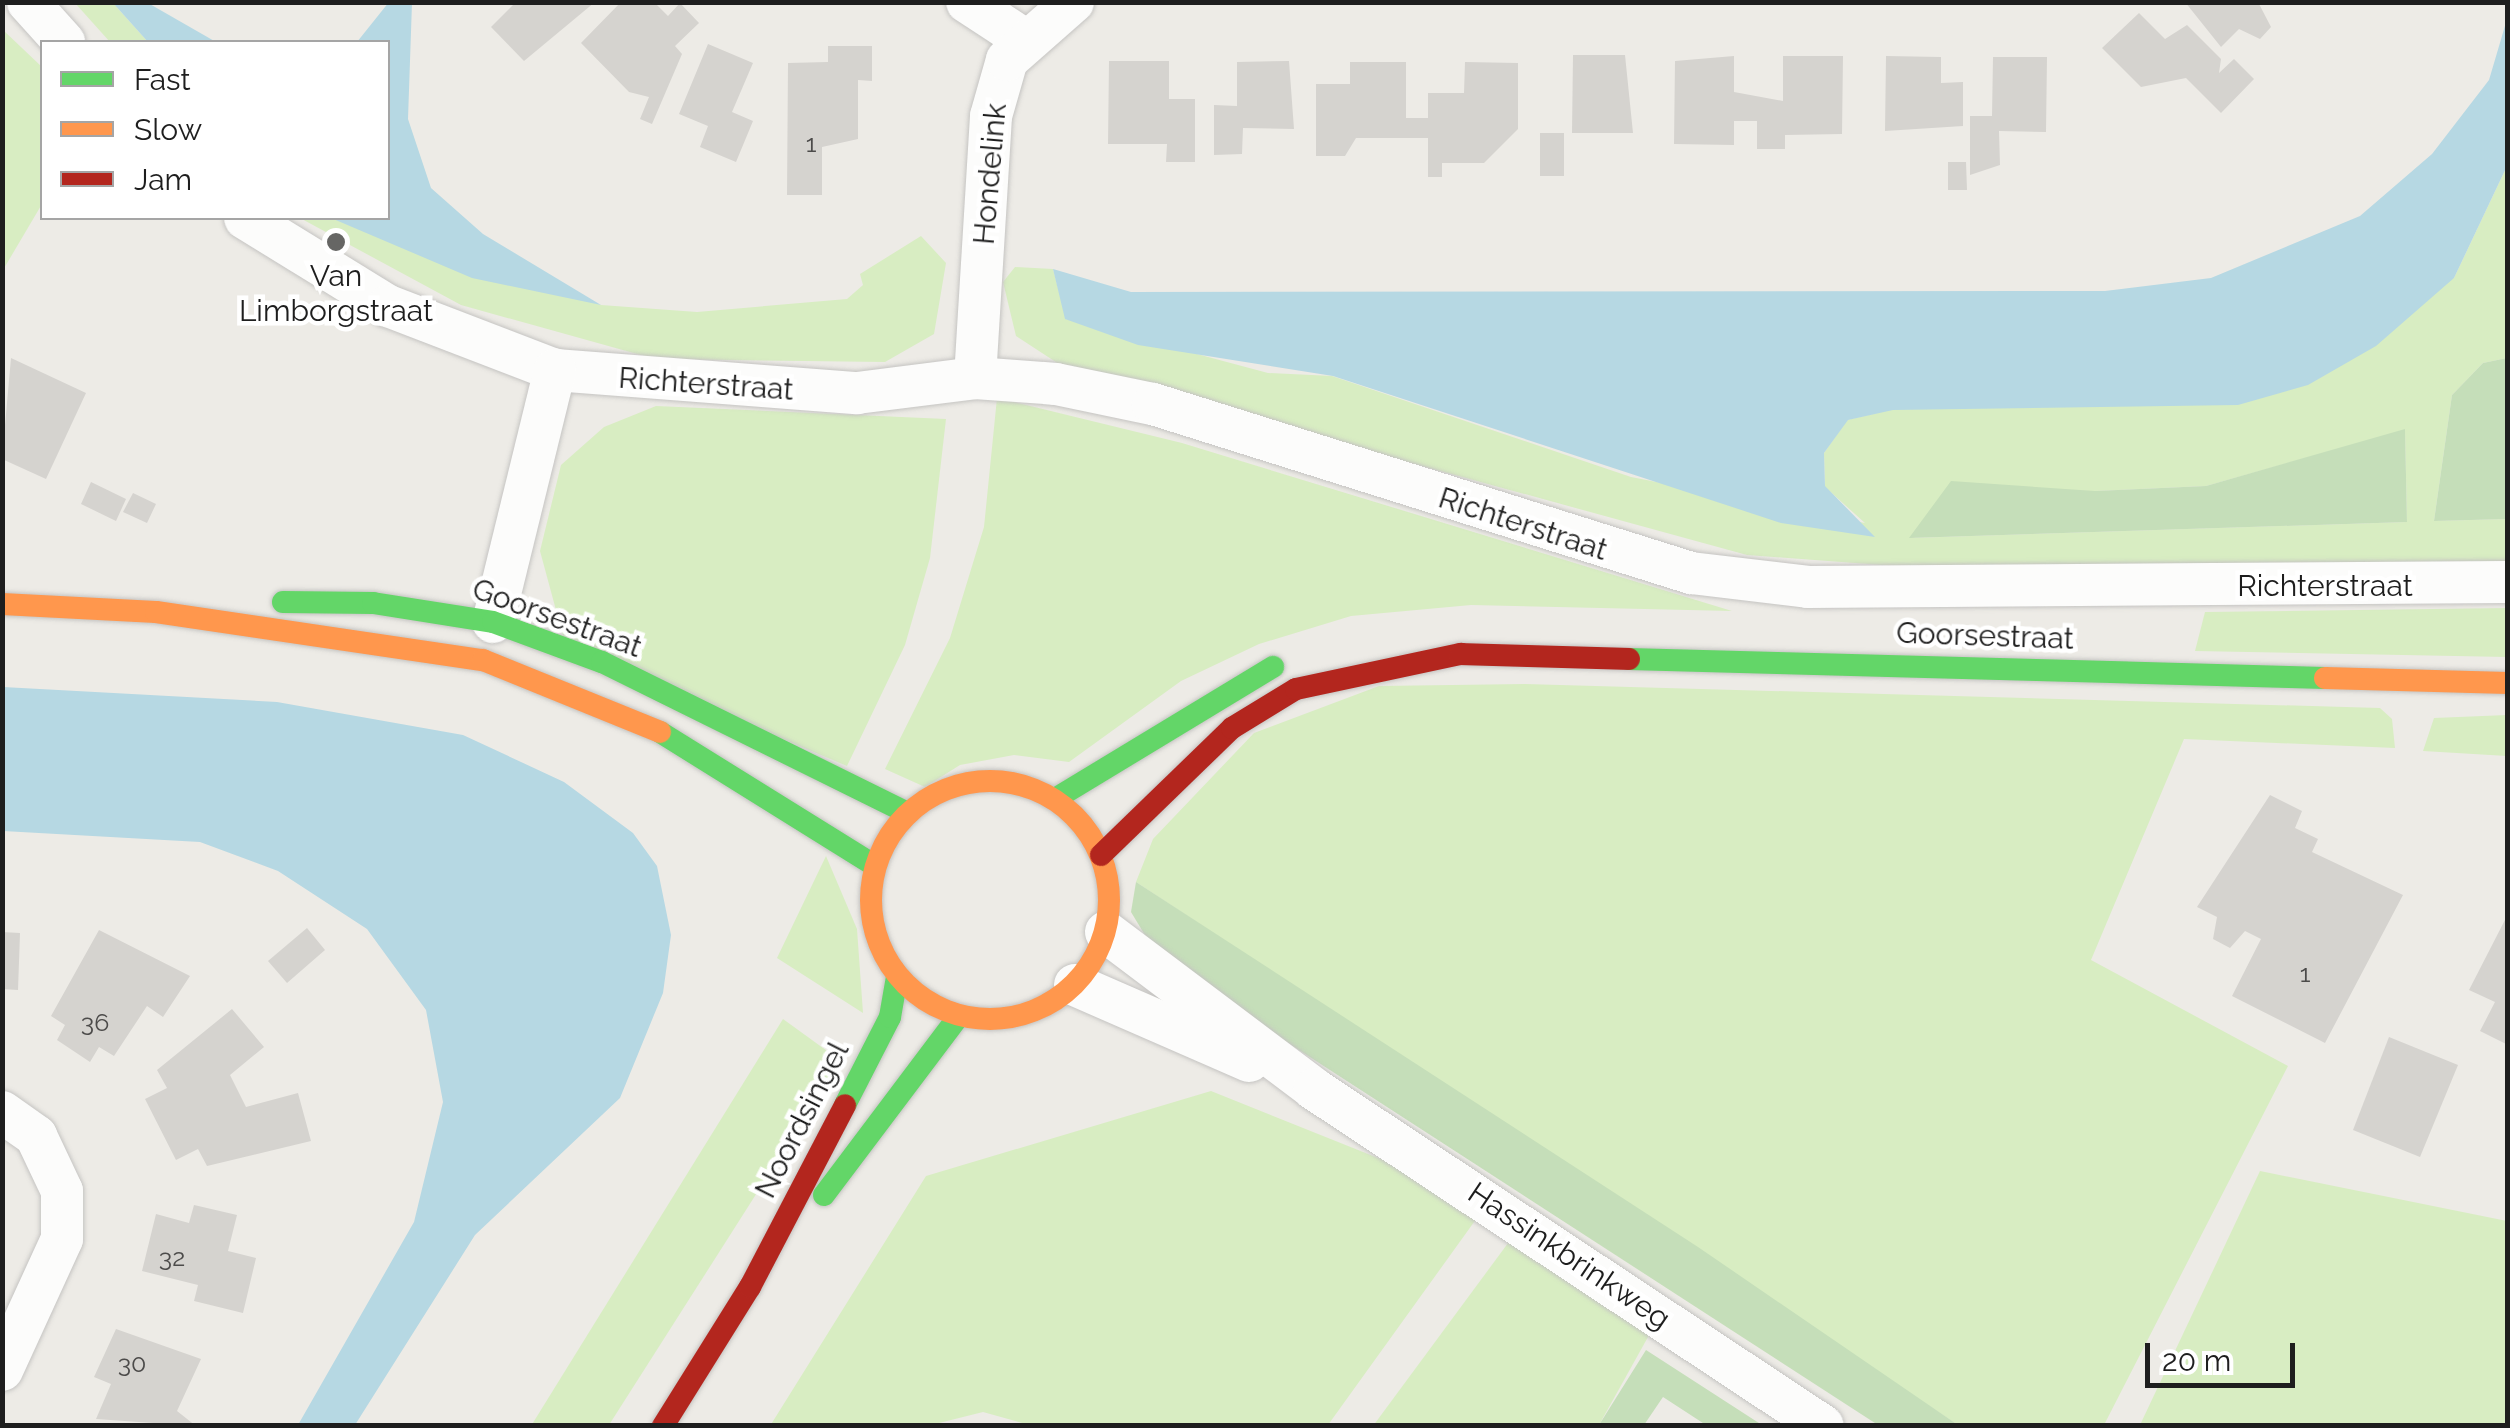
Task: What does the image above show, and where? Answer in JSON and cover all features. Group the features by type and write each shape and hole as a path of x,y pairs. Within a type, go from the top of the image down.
{"main road":[{"name":"Goorsestraat","path":"156,612 373,603 488,641 582,694 708,756 874,864"},
{"name":"Goorsestraat","path":"2,604 156,612 488,641 602,662 907,813"},
{"name":"Goorsestraat","path":"1397,640 1460,654 2508,683"},
{"name":"Goorsestraat","path":"1101,854 1232,728 1296,689 1460,654"},
{"path":"1055,799 1211,697 1291,658"},
{"path":"979,781 1055,799 1101,854 1106,932 1074,985 1010,1020 958,1016 897,978 874,934 874,864 907,813 979,781"},
{"name":"Noordsingel","path":"664,1426 750,1287 890,1017 897,978"},
{"name":"Noordsingel","path":"750,1287 958,1016"}],"street":[{"path":"28,2 62,40"},
{"path":"967,2 1025,40"},
{"name":"Hondelink","path":"975,378 991,116 1007,60 1025,40 1073,2"},
{"name":"Richterstraat","path":"247,220 388,306 554,370 858,394 975,378 1153,404 1551,535 1746,581 2508,582"},
{"path":"488,641 554,370"},
{"name":"Hassinkbrinkweg","path":"1106,932 1314,1089 1823,1426"},
{"name":"Hassinkbrinkweg","path":"1074,985 1314,1089"},
{"path":"2,1112 45,1154 62,1190 62,1239 2,1370"}],"green space":[{"path":"75,3 113,3 146,40 108,40"},
{"path":"2,29 40,65 40,207 3,270"},
{"path":"2507,166 2507,358 2483,363 2452,395 2434,521 2507,519 2507,568 1908,567 1747,555 1065,368 1016,336 1003,282 1015,267 1053,269 1066,319 1268,373 1332,376 1631,477 1865,523 1825,487 1824,453 1847,420 2454,278","holes":["2405,430 2407,522 1911,538 2095,491 2206,486"]},
{"path":"304,220 337,220 601,305 697,312 847,299 863,285 860,274 921,236 946,263 934,334 885,362 655,359 461,305"},
{"path":"2507,358 2507,519 2434,521 2452,395 2483,363"},
{"path":"997,398 1182,443 1732,611 1471,605 1351,616 1259,644 1181,681 1069,762 1014,755 960,765 925,787 885,769 950,638 984,527"},
{"path":"656,406 946,419 930,558 905,645 847,766 566,647 540,551 561,465 604,427"},
{"path":"2405,429 2407,522 1909,538 1951,481 2095,491 2206,486"},
{"path":"2507,608 2507,657 2195,651 2205,612"},
{"path":"1525,684 2380,708 2392,719 2395,748 2184,739 2091,960 2288,1066 2104,1425 1958,1425 1136,882 1153,839 1254,733 1379,686"},
{"path":"2507,715 2507,756 2423,751 2434,718"},
{"path":"826,856 857,929 863,1013 777,958"},
{"path":"1136,882 1698,1247 1958,1425 1878,1425 1160,960 1131,912"},
{"path":"783,1019 841,1061 609,1425 531,1426"},
{"path":"1211,1091 1438,1182 1482,1211 1328,1425 1033,1426 983,1412 931,1425 770,1426 926,1176"},
{"path":"2260,1171 2507,1221 2507,1425 2140,1425"},
{"path":"1514,1235 1653,1328 1599,1425 1373,1426"},
{"path":"1646,1350 1762,1425 1706,1425 1663,1397 1644,1425 1599,1425"}],"water":[{"path":"389,2 412,3 408,119 431,188 483,234 601,305 472,278 336,220 390,220 390,40 359,40"},
{"path":"113,3 148,3 213,40 146,40"},
{"path":"2507,19 2507,166 2454,278 2376,346 2308,385 2238,405 1893,410 1848,420 1824,453 1825,486 1875,537 1781,523 1333,376 1138,345 1065,319 1053,269 1131,292 2105,291 2211,278 2360,216 2432,154 2489,80"},
{"path":"3,687 277,702 463,735 564,782 633,833 657,866 671,935 663,993 620,1098 475,1235 355,1425 298,1425 414,1222 443,1102 426,1010 367,929 278,871 200,842 3,831"}],"building":[{"path":"516,2 595,2 524,61 491,27"},
{"path":"621,2 654,2 668,16 680,3 699,23 675,46 682,54 652,124 640,119 649,97 629,92 581,43"},
{"path":"2185,2 2258,2 2271,27 2260,39 2239,29 2221,47"},
{"path":"2139,13 2165,39 2187,25 2221,59 2219,73 2234,59 2254,79 2221,113 2186,78 2141,87 2102,48"},
{"path":"708,44 753,63 732,112 753,121 736,162 700,147 708,126 679,114"},
{"path":"828,46 872,46 872,81 858,80 858,139 822,147 822,195 787,195 788,63 828,62"},
{"path":"1573,55 1625,55 1633,133 1572,133"},
{"path":"1734,56 1734,92 1783,101 1783,56 1843,56 1842,134 1785,135 1785,149 1757,149 1757,121 1734,121 1734,145 1674,144 1675,61"},
{"path":"1886,56 1941,57 1941,83 1963,82 1963,126 1885,131"},
{"path":"1993,57 2047,57 2046,132 1999,131 2000,165 1970,175 1970,116 1992,116"},
{"path":"1109,61 1169,61 1169,99 1195,99 1195,162 1166,162 1167,144 1108,144"},
{"path":"1289,61 1294,129 1243,128 1242,154 1214,155 1214,105 1237,106 1237,62"},
{"path":"1350,62 1406,62 1406,118 1428,118 1428,93 1464,93 1465,62 1518,63 1518,129 1484,163 1442,163 1442,177 1428,177 1428,138 1356,138 1345,156 1316,156 1316,84 1350,84"},
{"path":"1540,133 1564,133 1564,176 1540,176"},
{"path":"1948,162 1966,162 1967,190 1948,190"},
{"path":"11,358 86,393 46,479 2,459"},
{"path":"91,482 126,499 116,521 81,504"},
{"path":"133,493 156,504 147,523 123,512"},
{"path":"2270,795 2302,811 2295,828 2318,839 2312,852 2403,895 2325,1043 2232,996 2261,939 2245,931 2230,948 2213,939 2217,917 2197,907"},
{"path":"2508,914 2508,1045 2480,1031 2495,1002 2469,990"},
{"path":"307,928 325,950 287,983 268,961"},
{"path":"99,930 190,976 163,1017 147,1006 114,1056 99,1047 90,1062 57,1040 65,1025 51,1016"},
{"path":"2,932 20,933 18,990 2,989"},
{"path":"232,1009 264,1047 230,1075 246,1107 298,1093 311,1141 207,1166 198,1149 176,1160 145,1099 167,1088 157,1070"},
{"path":"2389,1037 2458,1065 2420,1157 2353,1130"},
{"path":"194,1205 237,1215 228,1251 256,1258 243,1313 194,1301 198,1285 142,1271 156,1214 189,1223"},
{"path":"116,1329 201,1359 177,1411 196,1426 96,1419 111,1384 94,1377"}],"traffic: fast":[{"path":"283,602 373,603 493,622 602,662 907,813"},
{"path":"1629,659 2325,678"},
{"path":"1055,799 1273,667"},
{"path":"660,732 874,865"},
{"path":"845,1105 890,1017 897,977"},
{"path":"824,1195 958,1017"}],"traffic: slow":[{"path":"2,604 156,612 483,660 660,732"},
{"path":"2325,678 2508,683"},
{"path":"990,781 1036,790 1074,816 1100,854 1109,900 1100,946 1074,984 1036,1010 990,1019 944,1010 906,984 880,946 871,900 880,854 906,816 944,790 990,781"}],"traffic: jam":[{"path":"1101,855 1232,728 1296,689 1461,654 1629,659"},
{"path":"663,1426 750,1287 845,1105"}],"place":[{"name":"Van Limborgstraat","path":"336,242"}]}
